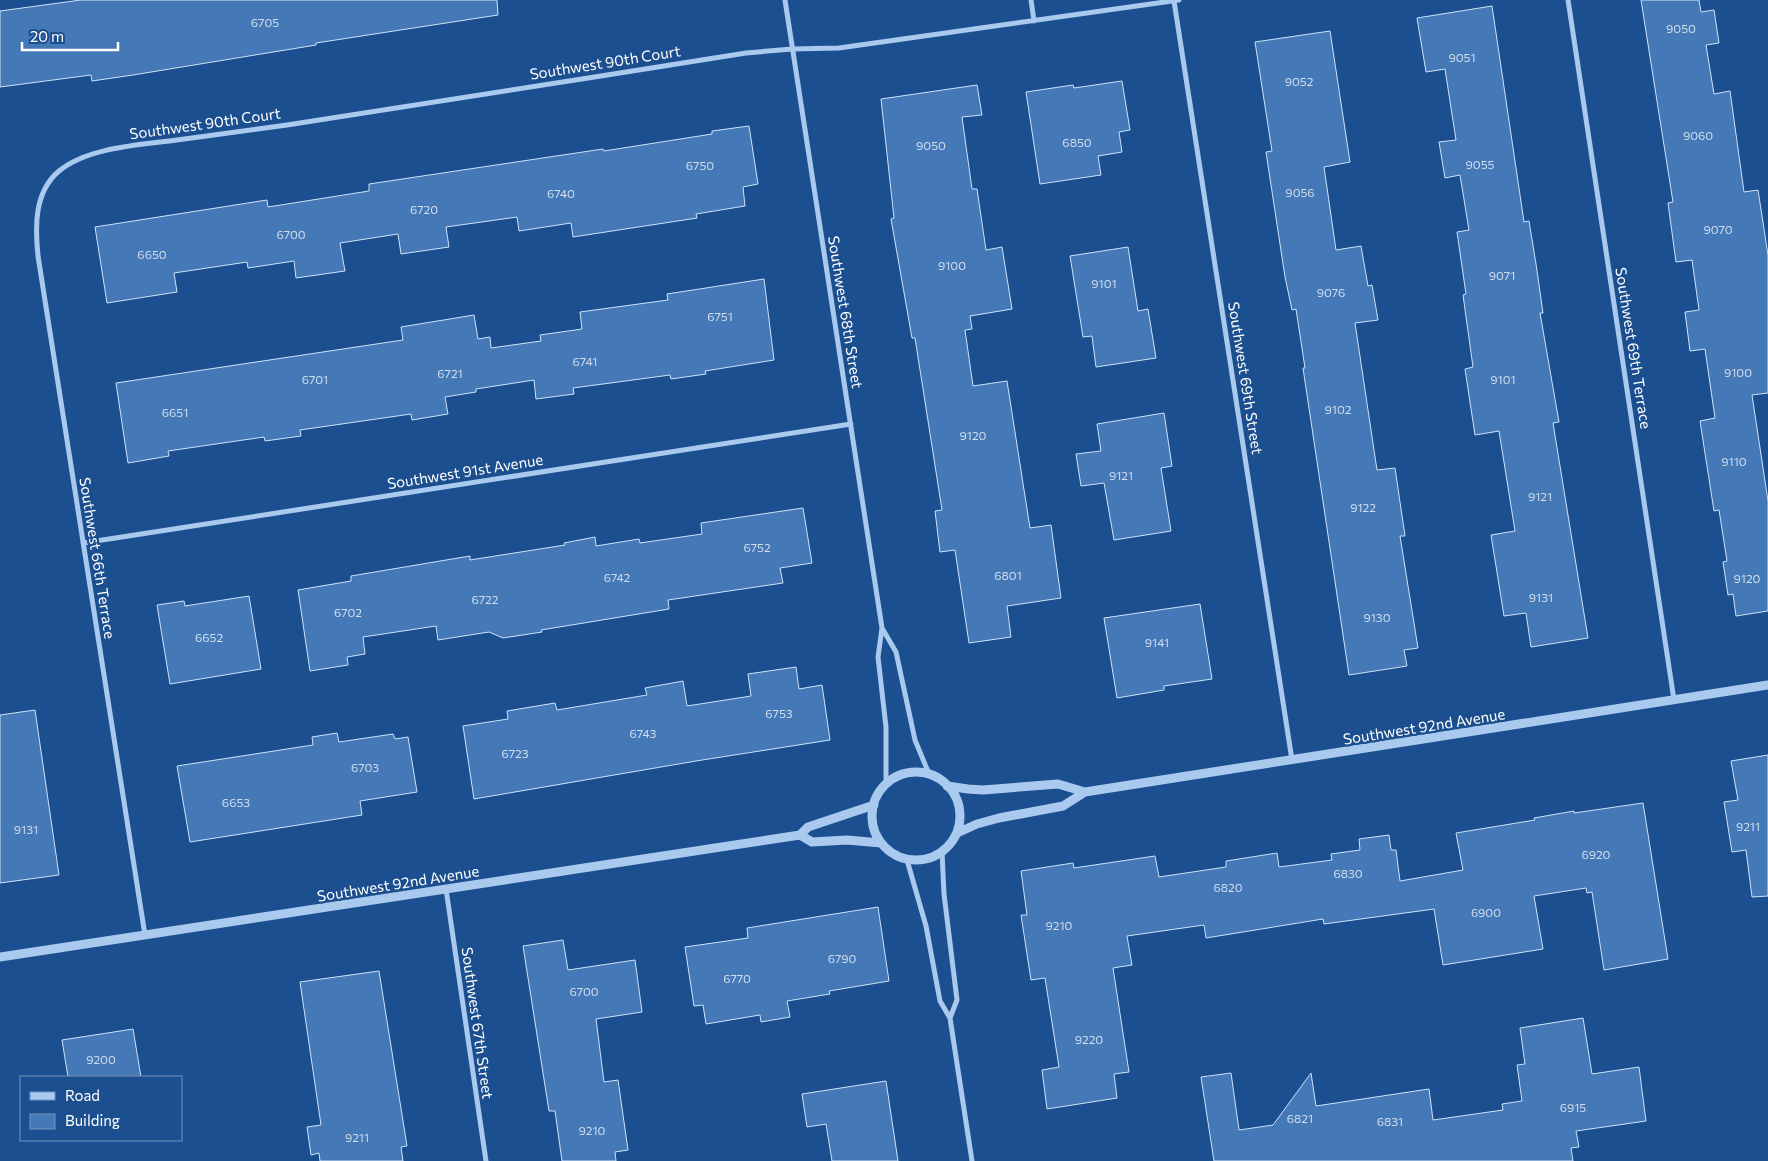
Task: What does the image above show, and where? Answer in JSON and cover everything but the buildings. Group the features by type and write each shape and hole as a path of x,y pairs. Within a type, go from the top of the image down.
{"street":[{"name":"Southwest 68th Street","path":"785,0 882,628 878,657 886,727 886,784"},
{"path":"1031,0 1034,21"},
{"name":"Southwest 90th Court","path":"47,185 59,171 81,158 120,148 286,125 746,53 792,49 839,48 1176,0"},
{"name":"Southwest 69th Street","path":"1176,0 1292,760"},
{"name":"Southwest 69th Terrace","path":"1568,0 1674,700"},
{"name":"Southwest 66th Terrace","path":"47,185 36,217 37,250 145,936"},
{"name":"Southwest 91st Avenue","path":"83,542 851,424"},
{"name":"Southwest 68th Street","path":"882,628 896,652 915,740 929,774"},
{"name":"Southwest 92nd Avenue","path":"957,833 977,824 999,818 1063,806 1085,792 1768,686"},
{"path":"911,772 929,774 939,779 955,796 959,808 960,821 957,833 951,844 932,858 907,860 897,856 881,843 875,831 873,818 874,804 886,784 894,778 911,772"},
{"name":"Southwest 92nd Avenue","path":"947,786 983,790 1058,784 1085,792"},
{"name":"Southwest 92nd Avenue","path":"0,956 145,936 800,835 808,827 874,804"},
{"name":"Southwest 92nd Avenue","path":"800,835 812,842 847,840 881,843"},
{"path":"942,852 944,894 957,1000 950,1018"},
{"path":"907,860 926,926 940,1001 950,1018 972,1161"},
{"name":"Southwest 67th Street","path":"446,889 486,1161"}]}
